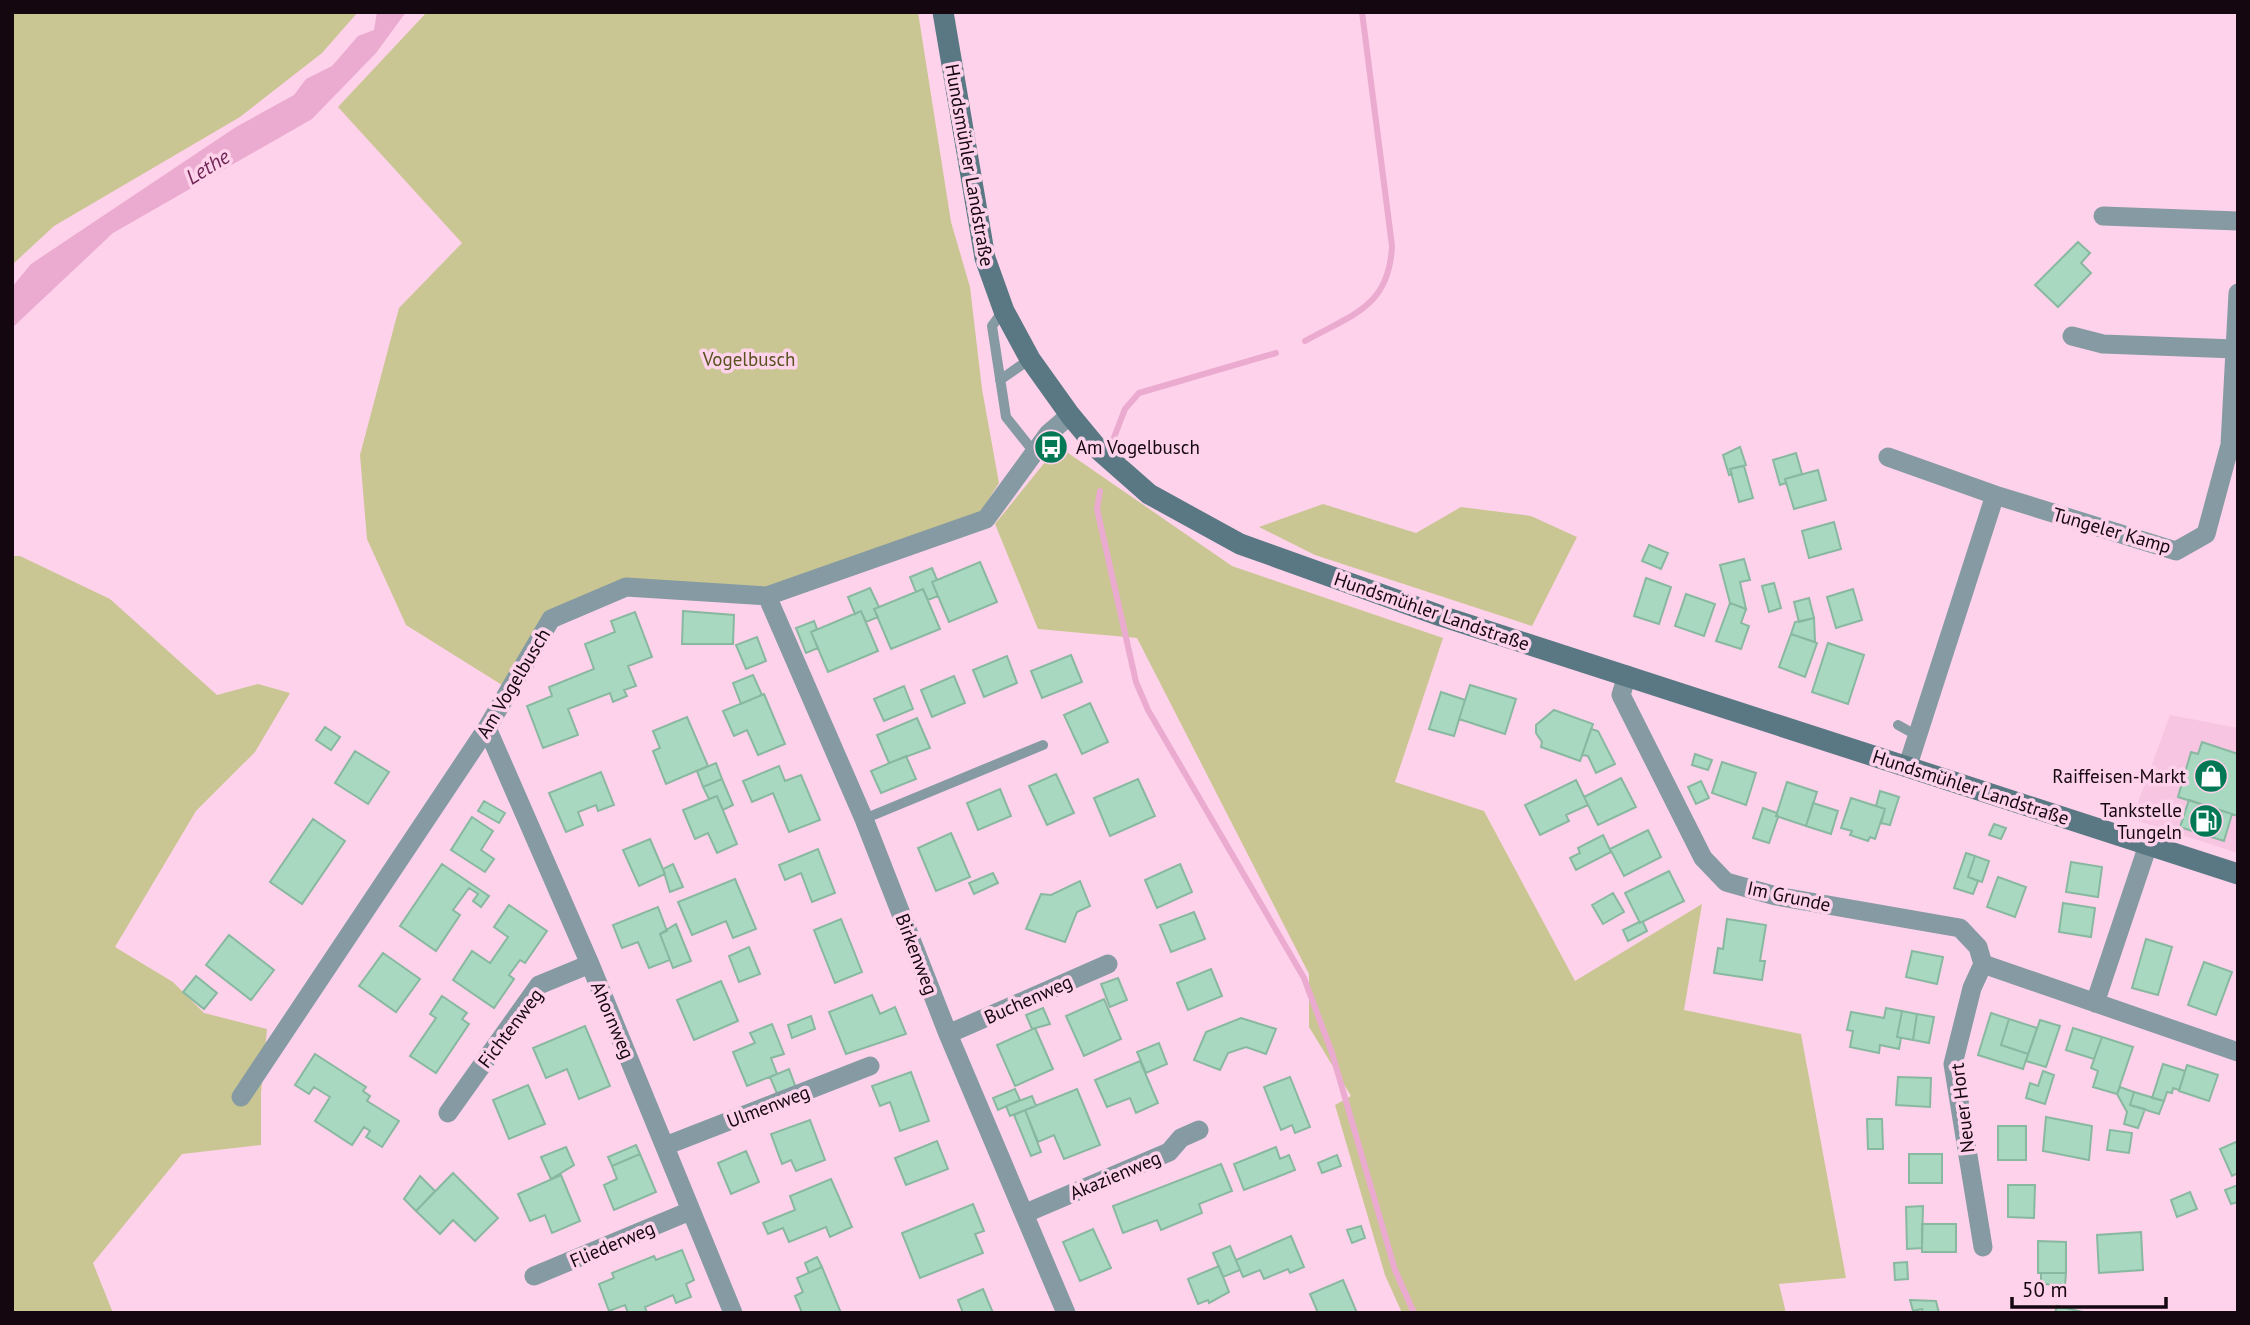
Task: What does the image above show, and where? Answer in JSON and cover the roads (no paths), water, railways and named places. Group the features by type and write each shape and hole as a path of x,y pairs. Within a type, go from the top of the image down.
{"street":[{"name":"Hundsmühler Landstraße","path":"943,12 985,258 1003,311 1030,359 1070,415 1099,450 1149,494 1240,544 1441,616 2238,874"},
{"path":"2104,216 2238,221"},
{"name":"Tungeler Kamp","path":"1888,457 1995,495 2176,551 2206,534 2230,445 2238,293"},
{"path":"2072,336 2103,344 2235,349"},
{"name":"Am Vogelbusch","path":"241,1097 487,728 551,619 626,587 766,596 986,519 1034,452 1070,415"},
{"path":"1908,765 1907,730 1995,495"},
{"name":"Birkenweg","path":"766,596 864,820 948,1034 1026,1213 1066,1313"},
{"name":"Im Grunde","path":"1628,675 1621,695 1703,858 1726,882 1776,896 1960,928 1978,947 1983,964"},
{"name":"Ahornweg","path":"487,728 590,964 733,1313"},
{"path":"2095,1003 2148,845"},
{"name":"Fichtenweg","path":"448,1113 539,985 590,964"},
{"name":"Buchenweg","path":"948,1034 1108,964"},
{"path":"1983,964 2238,1052"},
{"name":"Neuer Hort","path":"1983,964 1972,988 1953,1065 1983,1247"},
{"name":"Ulmenweg","path":"665,1146 870,1066"},
{"name":"Akazienweg","path":"1026,1213 1169,1153 1181,1138 1199,1130"},
{"name":"Fliederweg","path":"534,1276 690,1212"}],"lane":[{"path":"1003,311 992,327 1006,417 1034,452"},
{"path":"1000,380 1030,359"},
{"path":"864,820 1043,745"}],"water":[{"name":"Lethe","path":"377,12 406,12 376,53 312,119 113,233 12,328 12,287 31,264 236,127 294,95 306,79 332,66 358,36 374,30"}],"waterway":[{"path":"1305,341 1365,306 1376,296 1384,283 1389,266 1392,246 1362,12"},
{"path":"1113,440 1125,409 1139,393 1276,353"},
{"path":"1100,491 1097,509 1136,682 1148,710 1304,978 1332,1053 1395,1270 1414,1313"}],"place":[{"name":"Am Vogelbusch","path":"1051,447"},
{"name":"Raiffeisen-Markt","path":"2211,776"},
{"name":"Tankstelle Tungeln","path":"2206,821"}],"park label":[{"name":"Vogelbusch","path":"749,359"}]}
